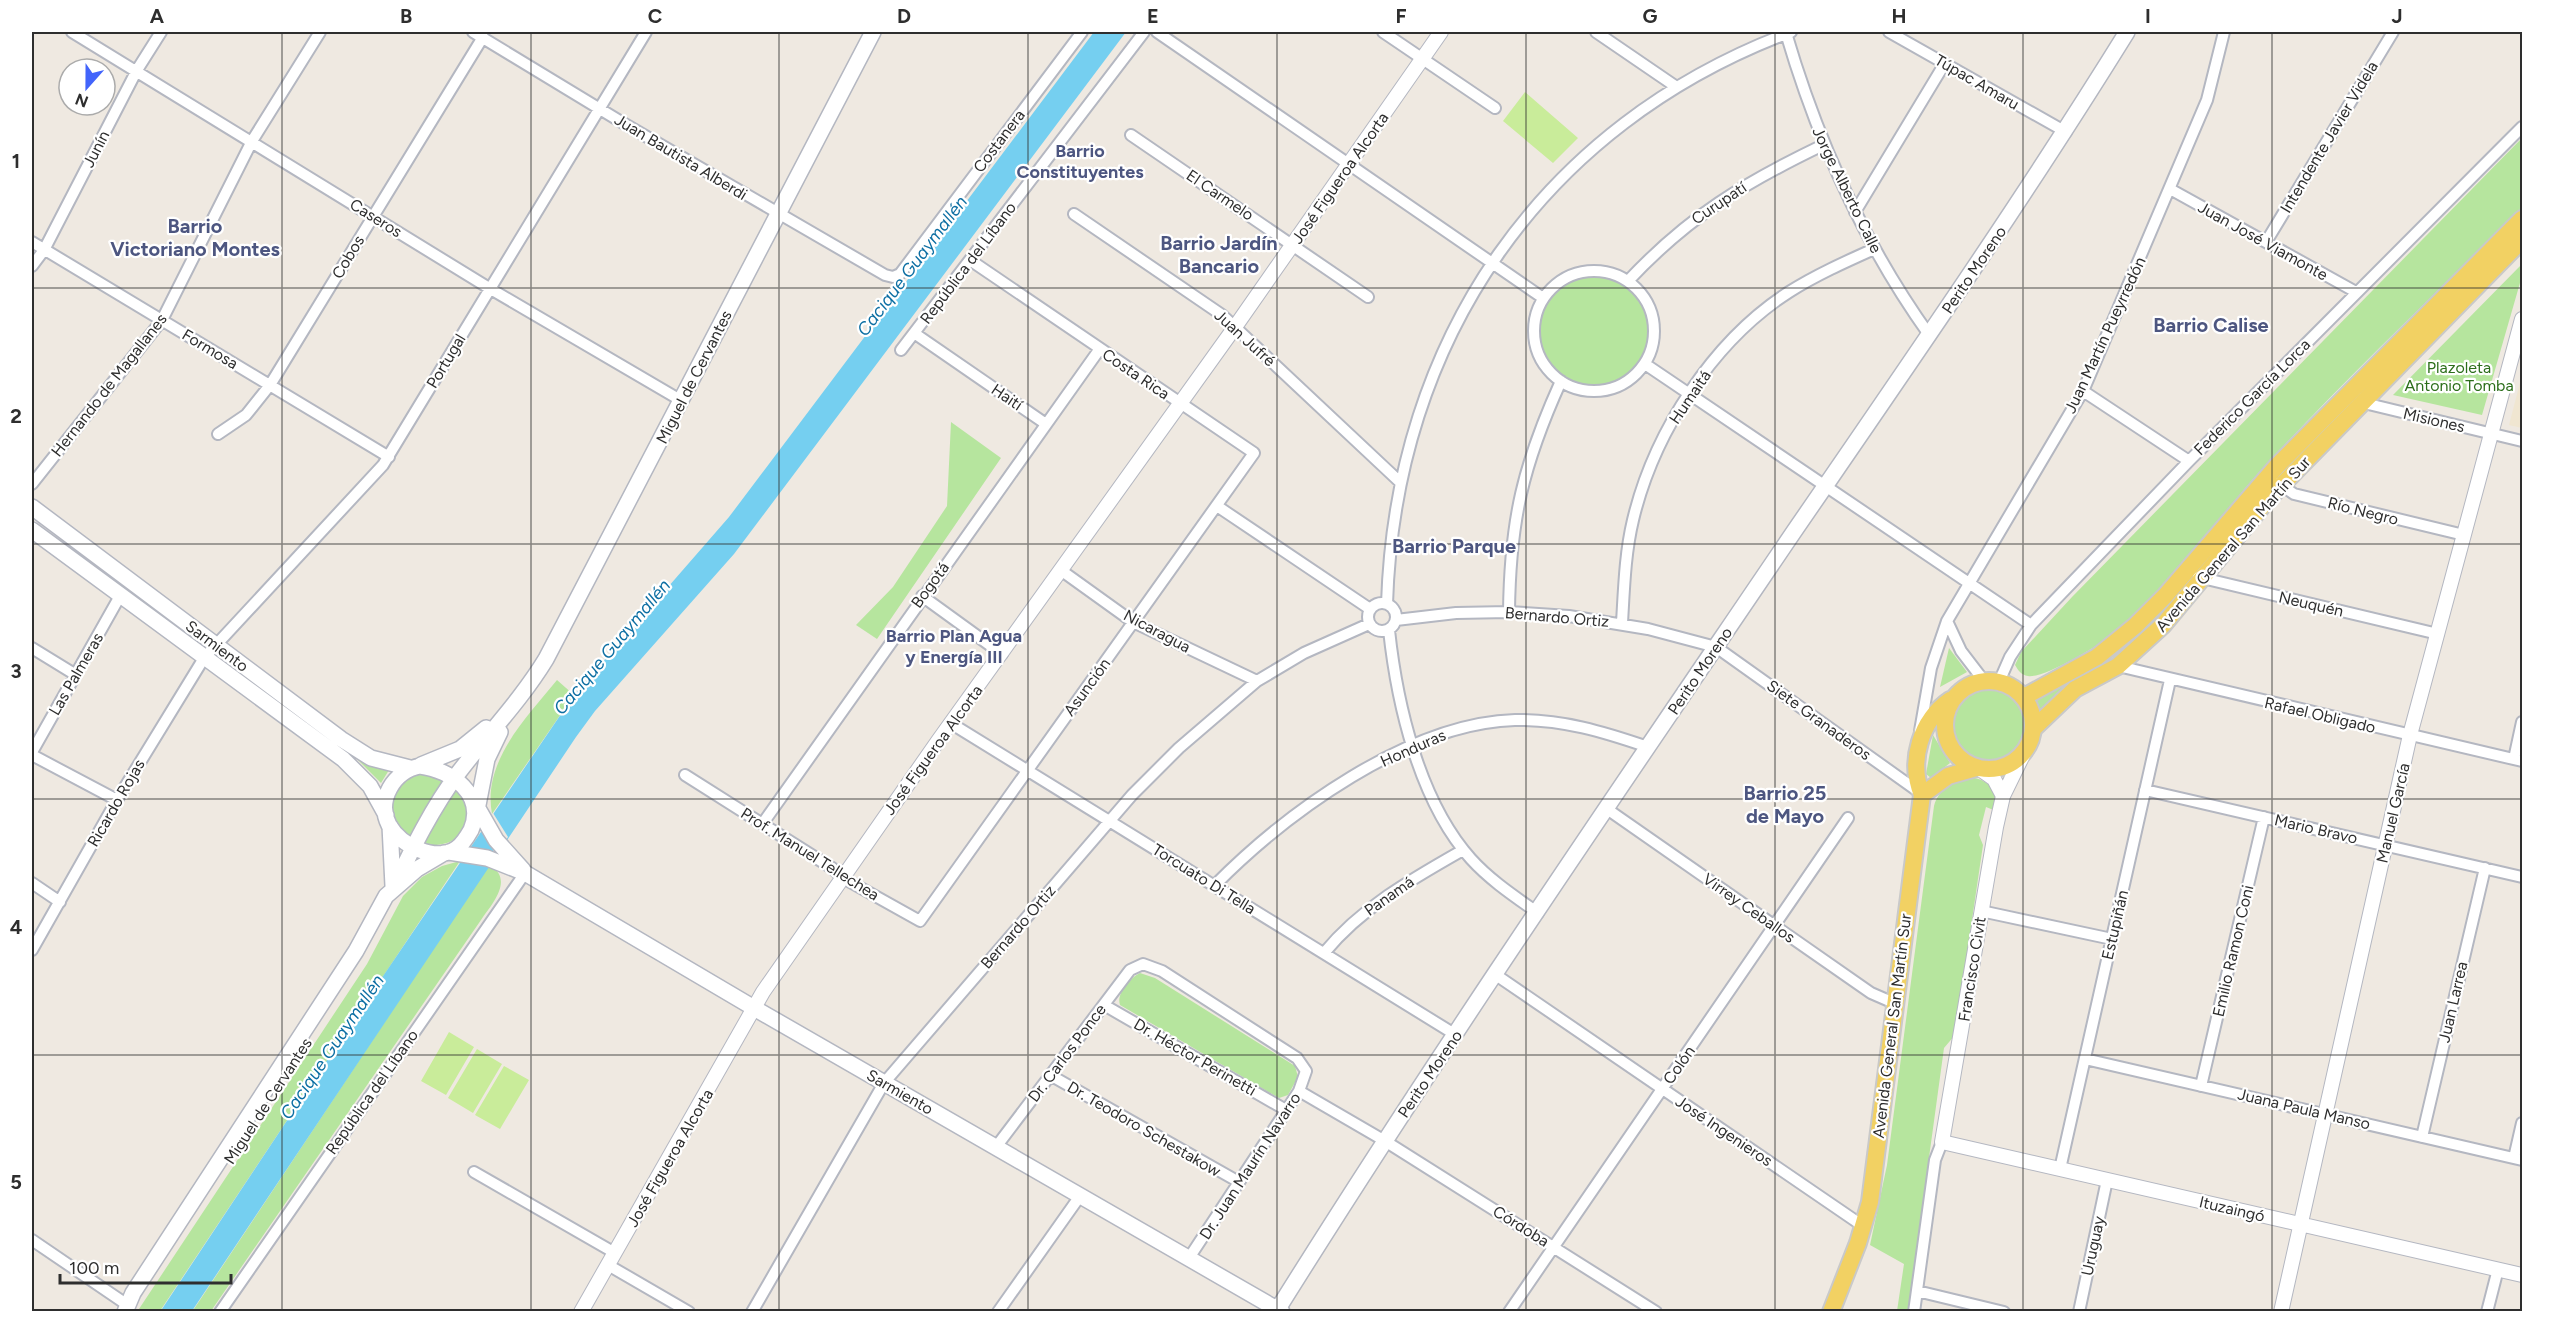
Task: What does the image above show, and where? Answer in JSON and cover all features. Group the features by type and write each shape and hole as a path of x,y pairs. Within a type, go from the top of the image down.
{"main road":[{"name":"Miguel de Cervantes","path":"393,889 413,847 454,778 506,716 546,659 873,32"},
{"name":"Perito Moreno","path":"1278,1311 1385,1141 1606,809 1930,336 2066,132 2125,32"},
{"name":"Avenida General San Martín Sur","path":"2024,698 2106,651 2135,626 2355,398 2522,220"},
{"name":"Avenida General San Martín Sur","path":"2355,398 2523,240"},
{"name":"Avenida General San Martín Sur","path":"2033,729 2075,689 2118,666 2163,625 2203,579 2275,480"},
{"name":"Sarmiento","path":"32,507 364,754 390,765 438,770 454,778 502,846 525,873"},
{"name":"Sarmiento","path":"32,530 343,759 370,786 388,820"},
{"path":"1920,739 1938,710 1963,689 1992,682 2013,688 2024,698 2032,715 2033,729"},
{"path":"1955,697 1946,713 1945,733 1955,754 1978,768"},
{"name":"Miguel de Cervantes","path":"415,767 460,749 497,718 506,716"},
{"name":"Miguel de Cervantes","path":"127,1309 133,1293 356,951 386,896 417,869 464,841 479,811 487,759 506,716"},
{"name":"Francisco Civit","path":"2024,753 2033,729"},
{"name":"Juan Martín Pueyrredón","path":"1920,739 1917,778 1922,795"},
{"path":"1922,795 1948,776 1978,768 2002,768 2024,753"},
{"path":"393,889 388,820 389,790 396,778 415,767"},
{"name":"Avenida General San Martín Sur","path":"1831,1311 1870,1202 1922,795"},
{"path":"388,820 413,847 447,853"},
{"name":"Sarmiento","path":"447,853 493,860 525,873 1278,1311"}],"street":[{"name":"Caseros","path":"72,32 489,288 682,401"},
{"name":"Junín","path":"32,266 44,250 137,70 161,32"},
{"name":"Hernando de Magallanes","path":"32,484 162,320 252,141 320,32"},
{"name":"Portugal","path":"204,658 214,644 378,473 646,32"},
{"name":"Costanera","path":"892,277 900,274 1082,32"},
{"name":"República del Líbano","path":"901,350 1144,32"},
{"path":"1157,32 1543,298"},
{"path":"1383,32 1495,108"},
{"name":"José Figueroa Alcorta","path":"581,1311 754,1008 843,878 1293,245 1441,32"},
{"path":"1596,32 1675,86"},
{"path":"1387,604 1390,550 1401,483 1417,417 1439,356 1492,263 1533,209 1612,133 1675,86 1734,54 1788,32"},
{"name":"Jorge Alberto Calle","path":"1788,32 1802,89 1823,145 1874,249 1930,336"},
{"name":"Túpac Amaru","path":"1889,32 2066,132"},
{"name":"Juan Martín Pueyrredón","path":"1920,739 1927,684 1947,621 2083,391 2207,100 2224,32"},
{"name":"Intendente Javier Videla","path":"2266,242 2393,32"},
{"name":"Juan Bautista Alberdi","path":"478,34 778,214 885,276 892,277"},
{"name":"Cobos","path":"218,435 246,415 270,385 373,216 478,34"},
{"path":"1855,212 1945,63"},
{"name":"Federico García Lorca","path":"1992,682 2031,625 2189,461 2523,127"},
{"name":"El Carmelo","path":"1131,135 1368,297"},
{"name":"Curupatí","path":"1628,281 1667,241 1722,198 1761,175 1823,145"},
{"name":"Juan José Viamonte","path":"2170,189 2356,292"},
{"name":"Juan Jufré","path":"1074,214 1222,315 1401,483"},
{"name":"Formosa","path":"32,242 389,457"},
{"name":"Humaitá","path":"1622,623 1629,538 1638,500 1660,446 1689,394 1726,346 1757,316 1788,292 1821,273 1874,249"},
{"name":"Costa Rica","path":"970,260 1099,350 1254,453"},
{"path":"1592,270 1611,273 1628,281 1642,294 1651,310 1655,329 1653,347 1645,364 1632,378 1606,389 1578,389 1561,381 1549,371 1535,343 1537,312 1543,298 1564,279 1592,270"},
{"name":"Manuel García","path":"2281,1311 2410,735 2523,319"},
{"name":"Haití","path":"914,333 1046,424"},
{"name":"Bogotá","path":"763,824 922,596 1099,350"},
{"path":"1645,364 2031,625"},
{"path":"1509,612 1510,556 1518,504 1534,443 1561,381"},
{"path":"2083,391 2189,461"},
{"name":"Misiones","path":"2355,398 2523,441"},
{"name":"Asunción","path":"920,921 1254,453"},
{"name":"Río Negro","path":"2275,480 2294,494 2464,535"},
{"path":"1216,506 1370,609"},
{"name":"Nicaragua","path":"1062,571 1133,622 1257,681"},
{"name":"Neuquén","path":"2184,574 2438,634"},
{"name":"Las Palmeras","path":"32,754 120,596"},
{"path":"922,596 1002,654"},
{"path":"1389,630 1376,630 1369,624 1370,609 1379,603 1387,604 1395,612 1396,620 1389,630 1397,695 1413,747 1438,806 1463,850 1491,879 1538,913"},
{"name":"Bernardo Ortiz","path":"1396,620 1455,613 1509,612 1622,623 1716,646"},
{"path":"1947,621 1961,651 1992,682"},
{"name":"Bernardo Ortiz","path":"752,1311 884,1083 1109,821 1179,748 1257,681 1304,653 1369,624"},
{"name":"Siete Granaderos","path":"1716,646 1922,795"},
{"path":"32,648 76,675"},
{"name":"Ricardo Rojas","path":"32,950 117,800 204,658"},
{"name":"Rafael Obligado","path":"2118,666 2518,760"},
{"name":"Estupiñán","path":"2060,1169 2170,680"},
{"name":"Honduras","path":"1214,886 1244,856 1295,814 1368,769 1413,747 1464,727 1521,720 1581,726 1648,747"},
{"path":"2518,760 2523,722"},
{"name":"Torcuato Di Tella","path":"952,724 1456,1035"},
{"name":"Francisco Civit","path":"1942,1142 2003,796 2024,753"},
{"path":"32,754 117,800"},
{"path":"1978,768 1994,779 2003,796"},
{"name":"Prof. Manuel Tellechea","path":"685,775 832,868 843,878 920,921"},
{"name":"Mario Bravo","path":"2145,790 2523,877"},
{"name":"Virrey Ceballos","path":"1606,809 1871,993 1894,1003"},
{"name":"Emilio Ramon Coni","path":"2202,1086 2264,817"},
{"name":"Colón","path":"1509,1311 1848,818"},
{"name":"Panamá","path":"1324,953 1352,924 1388,895 1463,850"},
{"name":"Juan Larrea","path":"2422,1137 2484,868"},
{"name":"República del Líbano","path":"220,1311 525,873"},
{"path":"32,883 60,902"},
{"path":"1981,911 2112,939"},
{"name":"Dr. Carlos Ponce","path":"996,1147 1130,970 1143,964 1162,971 1297,1058 1306,1071"},
{"name":"José Ingenieros","path":"1496,975 1863,1226"},
{"name":"Dr. Héctor Perinetti","path":"1104,1005 1286,1110"},
{"name":"Juana Paula Manso","path":"2085,1059 2518,1159"},
{"name":"Dr. Juan Maurín Navarro","path":"1189,1258 1299,1091 1306,1071"},
{"name":"Dr. Teodoro Schestakow","path":"1050,1075 1239,1182"},
{"path":"1299,1091 1385,1141"},
{"path":"2518,1159 2523,1123"},
{"name":"Córdoba","path":"1385,1141 1656,1311"},
{"path":"1914,1311 1935,1160 1942,1142"},
{"name":"Ituzaingó","path":"1942,1142 2523,1275"},
{"path":"474,1172 689,1311"},
{"name":"Uruguay","path":"2079,1311 2107,1180"},
{"path":"998,1311 1080,1196"},
{"path":"32,1240 127,1309"},
{"path":"2487,1311 2498,1269"},
{"path":"1917,1291 2004,1311"}],"shaded area":[{"path":"2522,375 2522,428 2509,425"}],"green space":[{"path":"1525,92 1578,138 1553,163 1503,121"},
{"path":"2522,138 2522,208 2293,435 2244,490 2173,577 2134,617 2106,640 2058,667 2036,676 2023,675 2015,665 2021,652 2072,597"},
{"name":"Plazoleta Antonio Tomba","path":"2522,264 2522,276 2482,415 2393,395"},
{"path":"1594,271 1617,276 1636,289 1649,308 1654,331 1649,354 1636,373 1617,386 1594,391 1571,386 1552,373 1539,354 1534,331 1539,308 1552,289 1571,276"},
{"path":"951,422 1001,458 877,639 856,625 893,587 947,506"},
{"path":"2176,595 2178,597 2124,650 2057,693 2040,714 2030,694"},
{"path":"1949,648 1967,672 1940,687"},
{"path":"557,680 574,695 492,814 491,795 500,758 521,725"},
{"path":"1989,690 2003,693 2015,700 2022,712 2025,726 2022,740 2015,752 2003,759 1989,762 1975,759 1963,752 1956,740 1953,726 1956,712 1963,700 1975,693"},
{"path":"1933,735 1950,763 1931,778 1926,774"},
{"path":"356,758 389,770 381,783"},
{"path":"420,773 445,780 411,838 397,824 392,805 401,781"},
{"path":"1968,777 1984,782 1997,793 1996,811 1986,807 1979,835 1983,845 1955,1035 1944,1048 1908,1311 1897,1311 1904,1264 1870,1245 1887,1165 1934,806 1943,790"},
{"path":"456,790 467,812 467,823 463,831 447,843 422,844"},
{"path":"460,861 160,1311 137,1312 367,964 403,896 422,877 442,866"},
{"path":"489,865 497,871 501,884 491,907 211,1311 192,1312"},
{"path":"1140,973 1155,978 1295,1066 1298,1077 1288,1095 1279,1098 1120,1005 1120,996 1125,987"},
{"path":"449,1032 474,1047 446,1095 421,1081"},
{"path":"477,1049 502,1064 473,1113 448,1098"},
{"path":"504,1066 529,1080 500,1129 475,1115"}],"water":[{"path":"1094,32 1126,32 734,554 595,711 576,737 192,1311 160,1312 379,982 574,695 729,517"}],"pier":[{"path":"493,813 508,837 489,865 460,861 469,847 495,853 481,830"}],"district":[{"name":"Barrio Constituyentes","path":"1080,161"},
{"name":"Barrio Victoriano Montes","path":"195,238"},
{"name":"Barrio Jardín Bancario","path":"1219,254"},
{"name":"Barrio Calise","path":"2211,325"},
{"name":"Barrio Parque","path":"1454,546"},
{"name":"Barrio Plan Agua y Energía III","path":"954,646"},
{"name":"Barrio 25 de Mayo","path":"1785,804"}],"water label":[{"name":"Cacique Guaymallén","path":"912,266"},
{"name":"Cacique Guaymallén","path":"612,647"},
{"name":"Cacique Guaymallén","path":"332,1047"}]}
